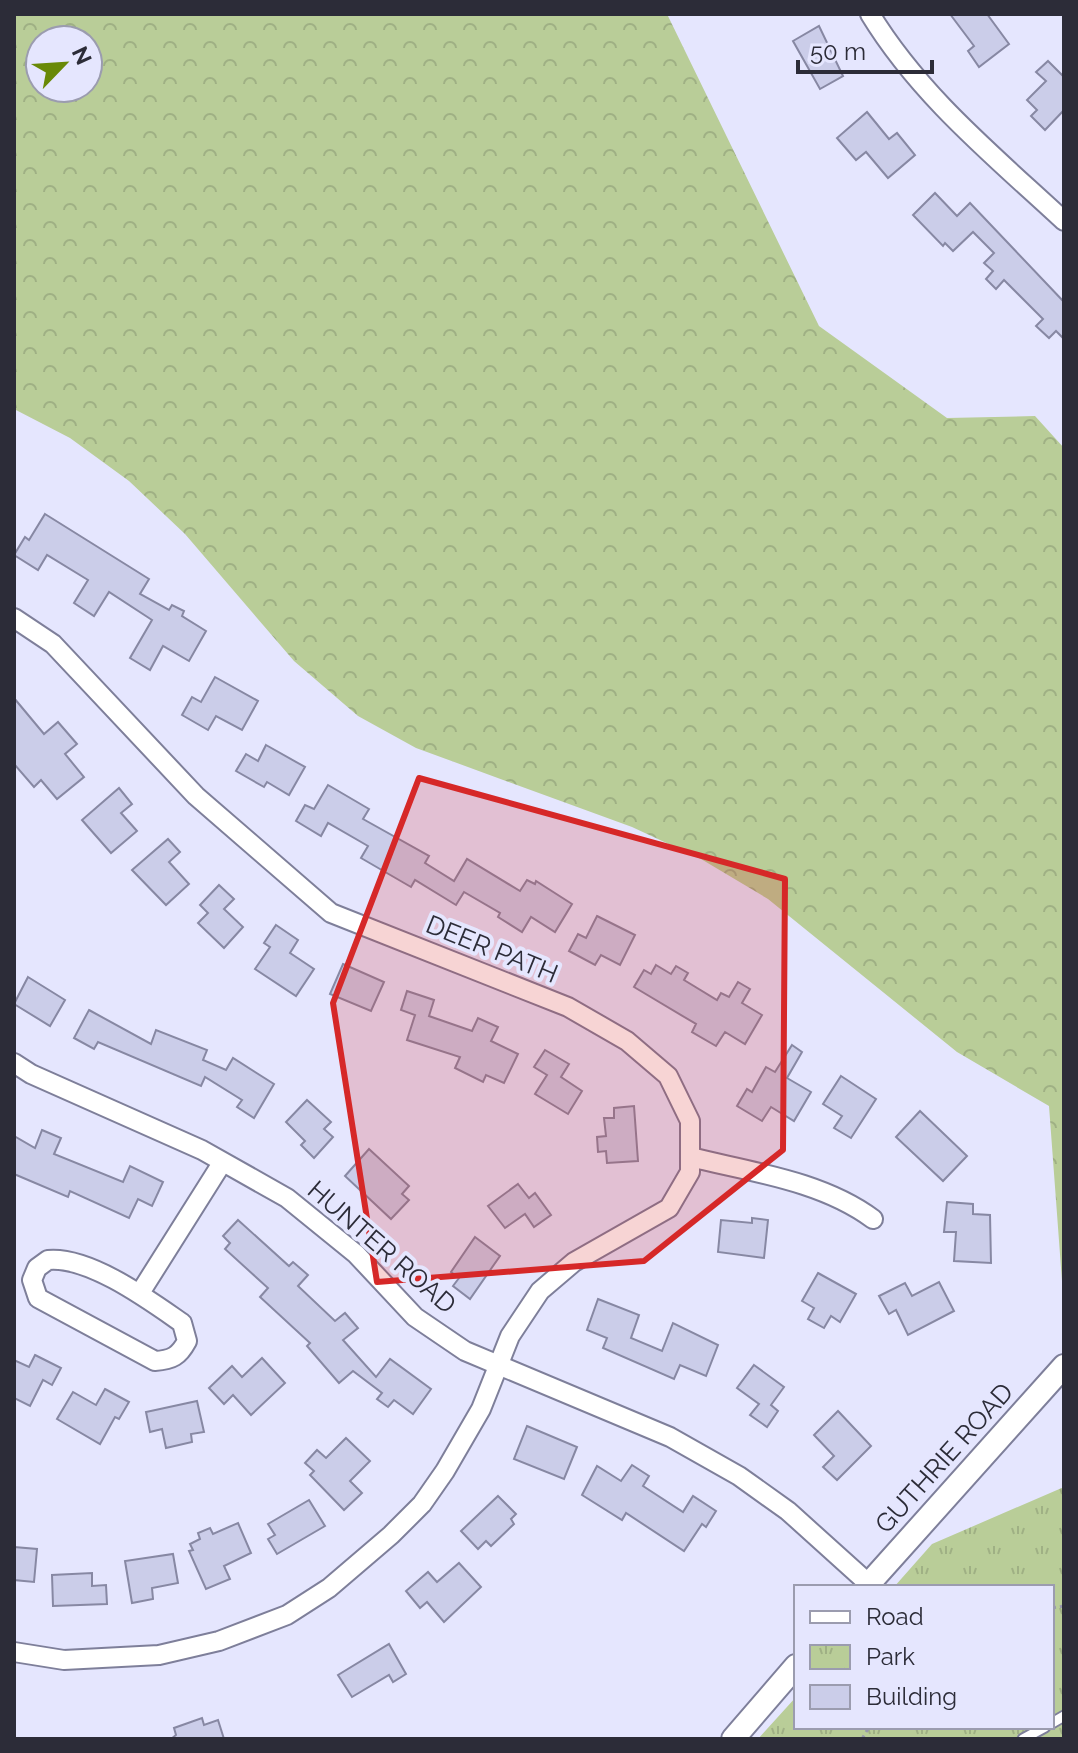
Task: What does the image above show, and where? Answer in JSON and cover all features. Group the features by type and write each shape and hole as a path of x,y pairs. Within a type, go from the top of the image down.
{"street":[{"path":"870,14 889,46 942,109 1064,221"},
{"name":"DEER PATH","path":"14,618 53,644 196,796 331,913 568,1007 627,1041 668,1076 690,1121 690,1172 669,1208 574,1262 540,1291 510,1336 481,1409 422,1504 329,1588 287,1615 219,1641 159,1655 88,1660 14,1652"},
{"name":"HUNTER ROAD","path":"14,1063 31,1074 202,1150 299,1208 356,1254 415,1317 465,1351 561,1388 670,1437 739,1476 788,1511 867,1585"},
{"path":"690,1157 822,1191 873,1219"},
{"path":"140,1293 222,1163"},
{"path":"48,1260 68,1260 140,1293 182,1323 187,1341 170,1360 155,1361 51,1306 38,1298 32,1280 37,1268 48,1260"},
{"name":"GUTHRIE ROAD","path":"867,1585 1064,1366"},
{"path":"733,1739 794,1668"}],"lane":[{"path":"1023,1739 1041,1729"}],"highlighted area":[{"path":"419,778 785,879 783,1150 644,1261 377,1282 333,1003"}],"green space":[{"path":"14,14 667,14 819,326 947,418 1035,416 1064,448 1064,1308 1049,1106 957,1052 768,899 701,859 632,827 416,748 358,716 294,661 185,534 129,481 70,438 14,409"},
{"path":"1064,1487 1064,1739 758,1739 794,1699 794,1729 1054,1729 1054,1585 896,1585 932,1544"}],"building":[{"path":"950,14 987,14 1009,44 979,67 968,51 974,46"},
{"path":"819,26 843,76 820,89 793,41"},
{"path":"1048,61 1064,77 1064,110 1045,130 1031,116 1037,110 1027,100 1046,81 1036,72"},
{"path":"867,112 889,139 897,133 915,155 888,178 866,152 856,160 837,138"},
{"path":"935,193 957,216 970,203 1064,302 1064,339 1056,331 1049,338 1036,326 1043,319 1004,280 996,289 986,279 993,271 984,263 994,253 973,232 953,251 945,243 943,246 913,215"},
{"path":"45,514 149,579 140,594 169,610 172,605 184,611 182,616 206,631 189,661 163,646 150,670 130,658 152,620 109,592 94,616 74,603 88,580 47,555 38,570 14,555 25,537 29,540"},
{"path":"215,677 258,701 242,730 216,716 208,730 182,715 192,697 201,702"},
{"path":"14,698 44,734 58,722 77,744 65,754 84,777 57,799 41,780 34,787 14,764"},
{"path":"266,745 305,767 289,795 267,782 264,787 236,771 246,754 258,761"},
{"path":"328,785 369,809 363,819 429,856 425,863 454,881 467,859 520,891 527,880 535,884 536,881 572,904 555,932 531,917 522,932 498,917 500,913 464,892 456,905 415,880 411,887 361,858 368,846 328,823 321,836 296,821 305,805 314,809"},
{"path":"119,788 132,804 121,813 137,831 111,853 82,820"},
{"path":"168,839 180,852 169,862 189,884 166,905 132,870"},
{"path":"219,885 234,899 224,909 243,927 224,948 198,923 208,913 200,905"},
{"path":"597,916 635,935 620,965 601,955 595,965 569,951 578,934 586,938"},
{"path":"276,925 298,940 290,953 314,969 296,996 255,969 270,947 264,943"},
{"path":"343,964 384,982 371,1011 330,994"},
{"path":"656,965 671,974 676,966 688,973 684,980 717,1000 721,993 729,997 738,982 750,989 742,1003 762,1015 745,1044 725,1032 716,1046 692,1032 696,1024 634,987 644,970 651,974"},
{"path":"28,977 65,1000 50,1026 14,1004"},
{"path":"407,991 434,1000 429,1016 472,1031 478,1018 498,1027 491,1041 518,1054 504,1083 486,1075 483,1082 455,1068 460,1057 407,1040 415,1015 401,1010"},
{"path":"89,1010 151,1044 156,1030 207,1050 203,1060 226,1070 233,1058 274,1084 254,1118 237,1107 242,1100 205,1077 201,1086 98,1042 94,1049 74,1038"},
{"path":"792,1045 802,1052 787,1078 811,1092 794,1121 771,1107 762,1121 737,1106 747,1089 752,1092 766,1067 775,1072"},
{"path":"545,1050 569,1064 561,1077 582,1091 568,1114 535,1094 547,1075 534,1067"},
{"path":"841,1076 876,1099 851,1138 834,1128 842,1116 823,1104"},
{"path":"307,1100 331,1122 324,1129 333,1137 314,1158 301,1145 305,1141 286,1122"},
{"path":"634,1106 638,1161 607,1163 606,1151 598,1152 597,1137 606,1136 604,1118 614,1118 614,1108"},
{"path":"920,1111 967,1156 943,1181 896,1137"},
{"path":"42,1130 61,1138 54,1154 123,1182 130,1166 163,1182 152,1206 138,1199 129,1218 70,1191 68,1197 14,1174 14,1136 35,1148"},
{"path":"369,1149 409,1186 402,1194 409,1200 391,1219 345,1176"},
{"path":"518,1184 529,1198 535,1193 551,1215 534,1227 525,1214 505,1228 488,1206"},
{"path":"947,1202 973,1204 973,1214 990,1215 991,1263 954,1261 956,1232 944,1232"},
{"path":"752,1218 768,1220 764,1258 718,1252 721,1220 752,1223"},
{"path":"238,1220 289,1266 293,1262 308,1275 298,1286 335,1321 345,1313 358,1328 343,1340 376,1377 390,1359 431,1389 413,1414 394,1400 388,1407 377,1399 382,1393 353,1371 339,1383 307,1346 310,1343 260,1297 268,1288 225,1249 230,1243 223,1236"},
{"path":"475,1237 500,1256 470,1299 453,1286 459,1278 451,1272"},
{"path":"818,1273 856,1294 840,1322 831,1316 824,1328 808,1319 814,1308 802,1301"},
{"path":"939,1282 954,1311 908,1335 896,1310 889,1314 879,1296 905,1283 912,1296"},
{"path":"598,1299 639,1315 631,1338 662,1351 673,1323 718,1345 706,1376 680,1365 674,1379 603,1348 607,1338 587,1330"},
{"path":"35,1355 61,1368 52,1385 43,1380 30,1406 14,1398 14,1360 29,1367"},
{"path":"262,1358 285,1383 251,1415 233,1395 224,1404 209,1388 232,1366 242,1377"},
{"path":"754,1365 784,1387 771,1405 778,1411 767,1427 750,1415 759,1404 737,1388"},
{"path":"105,1389 129,1402 119,1419 115,1417 100,1444 57,1419 73,1392 96,1405"},
{"path":"197,1401 204,1432 191,1434 192,1442 166,1448 162,1429 150,1432 146,1412"},
{"path":"838,1411 871,1446 837,1480 823,1467 834,1456 814,1435"},
{"path":"527,1426 577,1447 564,1479 514,1459"},
{"path":"346,1438 370,1461 350,1481 362,1493 344,1510 310,1475 314,1471 305,1463 317,1450 326,1458"},
{"path":"632,1465 649,1476 643,1486 683,1512 693,1496 716,1511 706,1527 702,1524 684,1551 626,1513 622,1520 582,1495 597,1466 621,1481"},
{"path":"498,1496 516,1514 511,1519 514,1524 491,1546 486,1541 478,1549 461,1531"},
{"path":"309,1500 325,1526 277,1554 268,1539 275,1535 268,1524"},
{"path":"238,1523 251,1553 224,1566 230,1579 206,1589 189,1551 193,1550 190,1544 200,1539 198,1533 210,1528 213,1534"},
{"path":"14,1547 37,1549 34,1582 14,1580"},
{"path":"173,1554 178,1583 152,1588 153,1599 132,1603 125,1561"},
{"path":"459,1563 481,1587 444,1622 427,1602 420,1608 406,1591 428,1572 437,1582"},
{"path":"92,1573 92,1586 106,1585 107,1604 53,1606 52,1575"},
{"path":"389,1644 406,1674 393,1682 389,1675 352,1697 338,1675"},
{"path":"202,1718 204,1725 218,1720 224,1739 171,1739 176,1735 174,1728"}]}
